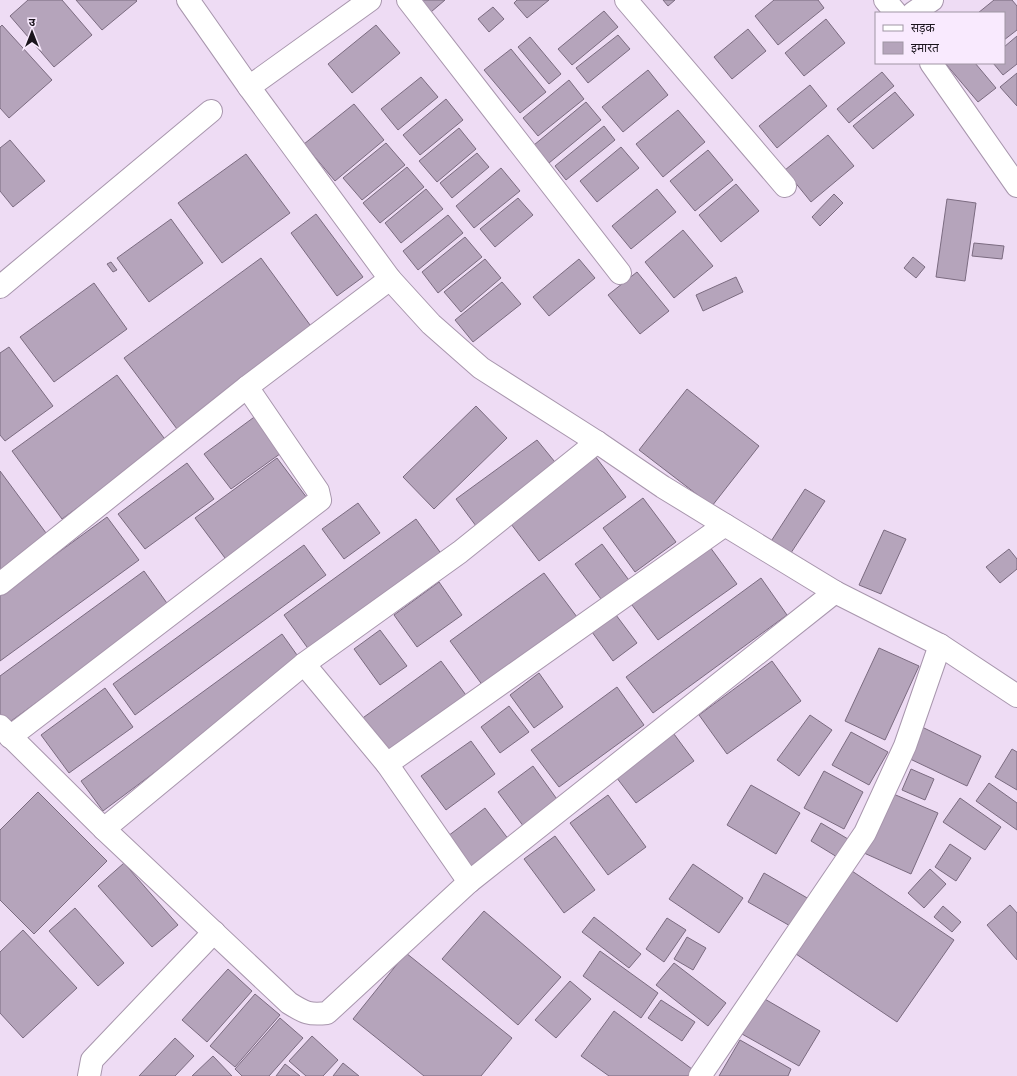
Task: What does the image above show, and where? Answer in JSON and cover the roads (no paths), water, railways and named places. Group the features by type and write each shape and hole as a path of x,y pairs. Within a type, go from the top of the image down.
{"street":[{"path":"188,0 249,87 390,279 431,324 481,368 597,442 663,487 725,525 835,592 940,645 1017,696"},
{"path":"249,87 370,0"},
{"path":"408,0 620,273"},
{"path":"626,0 786,186"},
{"path":"885,0 895,12"},
{"path":"914,12 932,0"},
{"path":"932,64 1017,186"},
{"path":"0,287 210,111"},
{"path":"0,584 247,387 390,279"},
{"path":"247,387 318,491 320,500 5,731 104,830 289,1003 312,1014 328,1013 469,882 835,592"},
{"path":"104,830 304,664 460,552 597,442"},
{"path":"387,764 725,525"},
{"path":"704,1074 865,834 905,746 940,645"},
{"path":"304,664 387,764 469,882"},
{"path":"89,1076 92,1060 214,932"}]}
